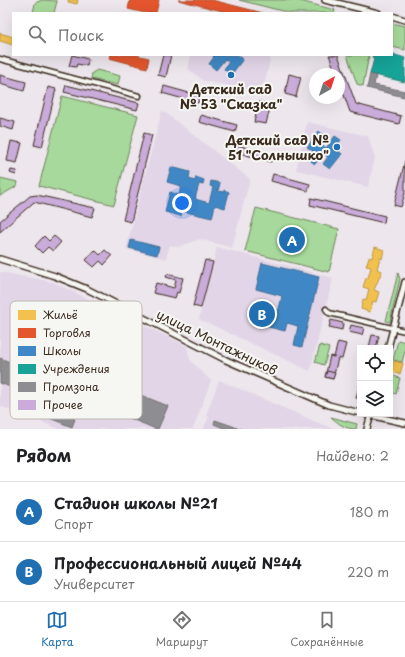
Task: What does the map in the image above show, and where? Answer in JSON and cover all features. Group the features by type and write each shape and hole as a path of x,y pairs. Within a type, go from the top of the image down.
{"street":[{"path":"325,0 374,12"},
{"path":"393,16 405,20"},
{"path":"0,59 139,96"},
{"name":"улица Монтажников","path":"0,258 55,276 87,289 110,301"},
{"path":"389,345 405,282"},
{"path":"326,309 329,313 405,331"},
{"name":"улица Монтажников","path":"142,317 226,360 329,405 357,412"},
{"path":"368,429 369,417"},
{"path":"381,417 405,423"}],"shaded area":[{"name":"Детский сад № 53 \"Сказка\"","path":"191,56 271,56 265,82 255,91 204,81 188,69"},
{"path":"162,110 250,179 232,248 200,239 178,247 170,245 166,259 126,249"},
{"name":"Детский сад № 51 \"Солнышко\"","path":"307,122 368,136 375,158 368,187 296,170"},
{"path":"217,247 333,278 310,371 199,319"},
{"path":"0,272 53,282 93,301 10,301 10,410 0,406"},
{"path":"142,325 187,346 190,360 211,381 193,429 59,429 33,419 142,419"},
{"path":"219,380 333,429 203,429 209,417 206,415"}],"green space":[{"path":"42,0 57,1 54,12 33,12 35,3"},
{"path":"239,0 296,0 335,10 334,12 286,12"},
{"path":"393,23 405,26 405,50 393,47"},
{"path":"347,56 369,56 363,86 357,84"},
{"path":"97,70 120,76 118,85 91,79 92,73"},
{"path":"62,96 138,115 114,205 39,186"},
{"path":"0,178 18,182 17,186 0,196"},
{"path":"256,208 339,229 329,272 245,251"},
{"path":"398,273 400,279 390,322 386,321"},
{"path":"398,340 405,342 405,351 402,362 393,360"},
{"path":"320,345 329,348 324,365 315,362"},
{"path":"393,376 400,378 396,394 393,393"},
{"path":"331,417 357,424 356,429 342,426"}],"building: Жильё":[{"path":"68,0 78,0 77,4 68,2"},
{"path":"0,33 12,37 12,45 0,41"},
{"path":"375,247 384,250 382,259 380,258 377,269 382,271 374,290 379,292 376,302 373,301 370,312 361,309 363,299 366,300 369,289 363,287 366,278 368,278 371,267 366,266 369,257 372,258"},
{"path":"394,361 403,363 400,374 393,372"}],"building: Торговля":[{"path":"130,0 159,0 156,12 141,12 128,9"},
{"path":"178,0 212,0 259,12 226,12"},
{"path":"110,56 140,56 149,58 147,68 109,58"}],"building: Школы":[{"path":"213,56 239,56 243,59 231,75 224,69 229,62 225,59 216,70 209,64 214,57"},
{"path":"319,131 325,137 320,144 326,148 335,136 341,140 335,148 342,154 330,169 323,164 328,157 323,153 315,164 307,158 313,151 307,147"},
{"path":"171,167 190,172 189,179 195,181 196,177 204,180 203,185 199,184 195,199 209,203 213,187 210,186 211,181 220,183 218,191 224,192 224,190 229,192 225,208 215,205 212,218 182,211 181,216 165,212 170,192 179,195 181,186 167,182"},
{"path":"131,240 159,247 157,255 129,248"},
{"path":"262,263 319,277 302,347 294,345 298,326 287,323 285,331 256,324 258,312 277,317 282,296 256,289"},
{"path":"261,304 273,307 273,311 260,307"}],"building: Учреждения":[{"path":"393,54 405,58 405,82 370,74 374,59 372,58 373,56 393,56"}],"building: Промзона":[{"path":"370,74 376,76 374,85 405,91 404,97 367,88"},
{"path":"0,358 10,362 10,387 0,383"},
{"path":"142,396 168,406 158,429 132,419 142,419"},
{"path":"52,419 75,419 72,427"},
{"path":"215,420 241,429 226,429 214,424"}],"building: Прочее":[{"path":"72,56 88,59 87,66 77,64 76,67 69,66"},
{"path":"163,56 171,56 166,77 158,75"},
{"path":"329,56 338,56 343,68 334,68"},
{"path":"289,74 301,77 296,97 285,94"},
{"path":"345,74 356,104 401,116 399,124 350,112 345,98"},
{"path":"0,75 26,82 24,91 0,84"},
{"path":"66,85 139,103 137,110 64,92"},
{"path":"164,86 200,96 198,103 162,93"},
{"path":"48,87 56,89 42,147 34,145"},
{"path":"259,102 271,104 266,124 254,122"},
{"path":"201,115 237,125 235,132 199,122"},
{"path":"0,118 15,122 13,130 0,126"},
{"path":"144,133 152,135 131,222 123,220"},
{"path":"11,141 22,143 17,163 7,161"},
{"path":"237,145 273,155 271,162 235,152"},
{"path":"405,161 405,193 401,207 394,205"},
{"path":"11,170 17,171 16,175 10,173"},
{"path":"273,174 310,184 308,191 271,181"},
{"path":"37,195 95,208 92,217 34,202 0,232 0,221 30,196"},
{"path":"311,198 385,216 384,223 310,205"},
{"path":"44,236 49,241 54,236 61,242 53,251 48,247 42,253 35,246"},
{"path":"95,250 100,255 105,250 112,256 104,265 100,261 94,267 86,260"},
{"path":"205,260 213,262 201,308 193,306"},
{"path":"167,274 183,278 179,293 177,292 175,298 153,293 156,283 174,288 176,280 166,277"},
{"path":"331,320 343,323 342,330 329,327"},
{"path":"351,325 364,328 362,335 349,332"},
{"path":"372,335 379,336 377,345 370,345"},
{"path":"338,342 346,344 342,359 338,358 333,379 325,377 330,356 334,357"},
{"path":"327,371 335,373 333,379 325,377"}],"place":[{"name":"Детский сад № 53 \"Сказка\"","path":"231,75"},
{"name":"Детский сад № 51 \"Солнышко\"","path":"337,147"},
{"name":"Стадион школы №21","path":"292,240"},
{"name":"Профессиональный лицей №44","path":"262,314"}]}
